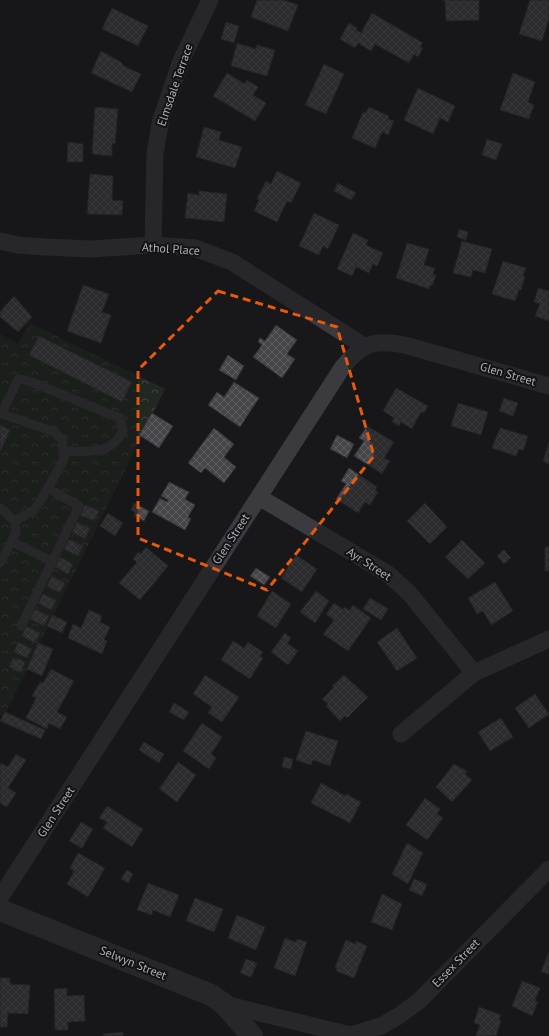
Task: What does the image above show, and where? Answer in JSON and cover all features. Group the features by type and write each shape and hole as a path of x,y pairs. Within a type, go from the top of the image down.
{"street":[{"name":"Elmsdale Terrace","path":"153,245 155,153 161,119 181,61 210,0"},
{"name":"Athol Place","path":"0,241 18,245 61,248 91,249 153,245 195,248 232,262 364,346"},
{"name":"Glen Street","path":"0,898 342,368 351,357 364,346 389,342 405,345 549,386"},
{"name":"Ayr Street","path":"259,497 388,574 410,594 474,673"},
{"path":"401,734 474,673 549,639"},
{"name":"Essex Street","path":"224,1004 349,1036 381,1026 397,1018 419,1001 549,870"},
{"name":"Selwyn Street","path":"0,910 211,995 224,1004 252,1036"}],"lane":[{"path":"15,521 34,510 64,459 63,451 62,439 54,432 1,413 18,379 26,380 120,418 123,431 116,443 106,449 96,451 63,451"},
{"path":"21,626 78,506 48,488"},
{"path":"0,508 15,521 16,534 0,563"},
{"path":"12,542 52,561"}],"highlighted area":[{"path":"218,291 337,327 374,456 267,590 138,538 138,370"}],"green space":[{"path":"30,323 165,389 4,716 0,715 0,334 18,344"}],"building":[{"path":"257,0 284,0 298,5 288,31 251,17"},
{"path":"442,0 479,0 479,20 446,21 445,1"},
{"path":"530,0 549,0 549,18 542,41 519,34"},
{"path":"112,8 148,26 138,46 102,29"},
{"path":"372,13 423,43 420,46 423,48 418,57 414,54 409,63 375,44 371,51 358,43 355,48 340,39 349,23 357,28 356,30 361,33"},
{"path":"226,22 239,26 234,43 221,39"},
{"path":"237,43 256,49 257,45 275,50 267,76 231,66"},
{"path":"101,51 121,62 124,66 141,74 132,92 91,73"},
{"path":"324,64 344,74 326,114 305,105"},
{"path":"227,73 245,84 247,80 258,87 253,95 266,103 255,121 213,96"},
{"path":"513,73 535,82 528,102 534,105 529,119 500,110"},
{"path":"418,88 455,106 448,122 440,118 433,134 404,120"},
{"path":"95,107 118,109 115,144 112,143 112,156 92,154"},
{"path":"369,107 389,116 388,119 394,121 388,135 382,132 375,148 352,138 363,112 366,113"},
{"path":"204,127 221,132 219,140 242,147 235,168 196,157"},
{"path":"487,139 502,144 496,160 482,155"},
{"path":"68,142 83,144 83,162 67,162"},
{"path":"277,171 301,183 291,203 287,201 277,222 254,211 259,200 257,199 266,181 271,184"},
{"path":"90,174 113,176 112,200 123,201 122,215 87,214"},
{"path":"338,183 356,193 351,200 334,191"},
{"path":"199,191 227,194 224,222 185,218 188,193 199,195"},
{"path":"314,213 339,225 328,249 323,246 319,255 299,246"},
{"path":"459,229 468,232 466,240 457,237"},
{"path":"353,233 368,240 366,245 383,253 377,266 373,264 369,273 356,267 352,276 337,269"},
{"path":"462,241 492,249 485,273 473,270 471,277 453,273"},
{"path":"407,243 429,249 424,265 435,268 433,274 436,275 432,286 430,285 429,289 396,278"},
{"path":"503,261 526,268 521,290 519,289 515,301 492,294"},
{"path":"83,285 109,294 102,312 111,315 101,343 67,331"},
{"path":"538,288 549,291 549,321 535,316 540,304 534,302"},
{"path":"14,296 32,317 18,332 0,317 0,312"},
{"path":"276,325 297,340 287,354 295,359 282,378 253,357 262,345 258,342 260,338 265,341"},
{"path":"39,336 132,382 122,402 29,355"},
{"path":"228,355 244,366 236,380 219,370"},
{"path":"234,382 259,398 240,427 208,405 217,392 224,397"},
{"path":"396,388 428,406 424,413 421,412 412,429 401,422 399,426 392,422 394,418 383,411"},
{"path":"504,398 518,403 513,416 499,411"},
{"path":"458,403 488,412 481,435 451,426"},
{"path":"152,413 173,426 159,448 139,435"},
{"path":"0,425 10,430 0,452"},
{"path":"367,426 394,442 384,458 390,461 382,474 354,456 364,441 359,438"},
{"path":"214,428 234,444 224,457 236,467 224,483 205,468 201,473 188,463"},
{"path":"500,428 528,436 523,451 519,449 516,456 492,448"},
{"path":"337,435 354,444 347,458 330,449"},
{"path":"549,442 549,464 543,461"},
{"path":"349,468 377,487 375,490 378,492 370,505 365,502 358,513 336,499 346,484 341,481"},
{"path":"169,482 189,492 185,499 195,505 188,517 191,519 185,530 152,512 160,498 167,502 168,500 161,496"},
{"path":"134,503 149,511 144,521 134,516 135,512 131,510"},
{"path":"425,503 447,527 430,544 407,521"},
{"path":"85,505 99,511 94,521 80,515"},
{"path":"108,513 123,523 115,536 100,526"},
{"path":"77,522 90,529 85,539 72,532"},
{"path":"69,539 83,546 78,556 64,549"},
{"path":"462,540 485,563 468,579 445,557"},
{"path":"146,547 168,566 140,600 119,583 137,562 133,559 138,552 141,554"},
{"path":"545,547 549,547 549,571 545,571"},
{"path":"504,550 511,558 504,564 497,556"},
{"path":"296,555 317,569 302,592 281,578"},
{"path":"60,557 73,564 68,574 55,567"},
{"path":"256,568 270,577 264,585 250,576"},
{"path":"52,576 65,583 60,593 47,586"},
{"path":"495,582 513,611 491,625 483,611 477,614 468,598"},
{"path":"272,591 291,604 276,628 257,616"},
{"path":"316,591 329,601 315,623 300,612"},
{"path":"43,594 56,600 51,610 38,603"},
{"path":"370,598 388,609 381,620 363,609"},
{"path":"334,603 343,609 345,607 350,610 353,605 371,618 348,651 323,634 334,620 326,614"},
{"path":"35,609 49,616 44,626 30,619"},
{"path":"89,610 102,616 100,622 110,627 104,640 107,641 102,654 68,638 73,624 81,628"},
{"path":"52,615 67,622 62,633 47,626"},
{"path":"26,626 40,633 35,643 22,636"},
{"path":"397,628 417,658 397,671 377,642"},
{"path":"285,633 291,638 287,643 298,651 288,665 271,652"},
{"path":"233,641 244,648 248,642 263,652 260,656 263,658 250,679 221,660"},
{"path":"18,642 32,649 27,658 14,652"},
{"path":"38,643 53,649 42,676 27,669"},
{"path":"13,658 17,660 17,658 25,662 21,673 9,667"},
{"path":"51,669 74,681 57,712 67,717 60,729 49,723 47,729 26,718 36,698 32,696 40,682 43,683"},
{"path":"205,675 239,697 222,722 208,713 212,707 193,694"},
{"path":"344,675 368,697 347,718 345,716 340,721 326,706 328,704 322,699 334,687 332,686"},
{"path":"535,694 549,714 529,728 515,708"},
{"path":"174,703 189,712 184,720 169,712"},
{"path":"5,712 45,730 41,739 0,721"},
{"path":"501,718 513,737 490,751 478,732"},
{"path":"202,723 222,737 211,754 216,758 209,769 183,751"},
{"path":"306,731 338,741 330,766 313,760 311,765 296,760"},
{"path":"144,742 164,754 159,763 139,750"},
{"path":"16,754 26,760 8,788 16,793 7,807 0,803 0,765 1,763 8,767"},
{"path":"284,757 293,759 291,769 282,767"},
{"path":"178,762 196,775 177,802 159,789"},
{"path":"454,764 467,771 465,774 472,780 452,802 436,787"},
{"path":"321,783 345,796 346,794 361,802 350,823 311,803"},
{"path":"425,798 440,809 437,814 443,818 427,840 406,825"},
{"path":"107,806 143,829 132,847 103,828 107,822 99,818"},
{"path":"81,822 93,829 82,848 69,841"},
{"path":"407,843 423,853 408,884 392,874"},
{"path":"78,853 105,868 88,897 67,884 74,871 70,868"},
{"path":"127,870 133,874 128,883 121,879"},
{"path":"414,879 427,884 422,896 409,890"},
{"path":"148,883 179,895 170,917 153,910 152,915 137,910"},
{"path":"382,894 402,904 392,930 371,922"},
{"path":"195,898 223,909 214,932 186,921"},
{"path":"237,915 265,927 256,950 228,938"},
{"path":"285,938 296,942 297,939 307,942 295,976 274,968"},
{"path":"346,940 355,944 356,941 367,946 354,978 336,971 337,968 335,967"},
{"path":"549,952 549,974 541,972"},
{"path":"246,959 257,963 251,977 240,973"},
{"path":"0,978 10,978 10,984 30,985 28,1014 8,1013 7,1027 0,1027"},
{"path":"522,981 540,988 535,1001 538,1002 532,1016 512,1006"},
{"path":"67,988 67,996 84,995 85,1021 68,1022 68,1030 55,1030 54,989"},
{"path":"479,1007 501,1015 499,1020 501,1021 496,1036 476,1036 480,1025 474,1023"},
{"path":"123,1032 123,1036 103,1036 103,1034"}]}
